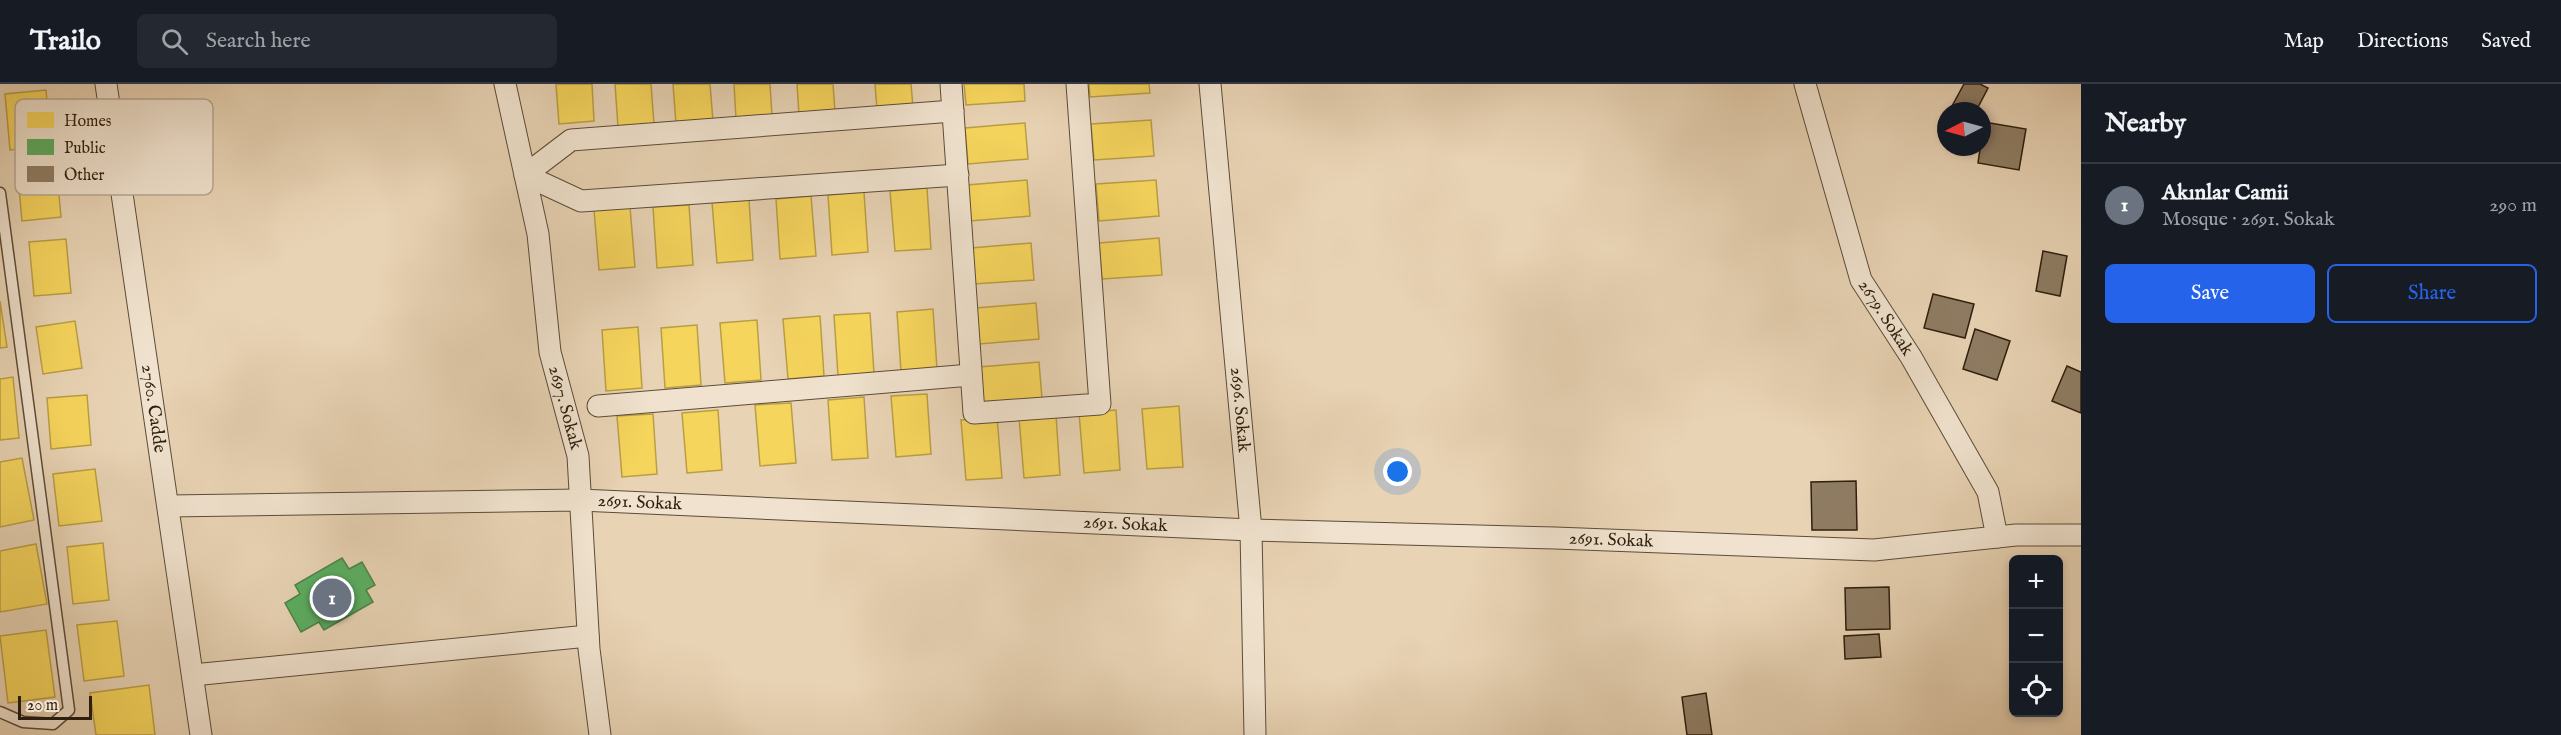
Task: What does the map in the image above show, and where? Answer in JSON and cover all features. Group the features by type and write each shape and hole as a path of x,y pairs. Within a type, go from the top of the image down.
{"street":[{"name":"2760. Cadde","path":"106,84 108,99"},
{"name":"2697. Sokak","path":"505,84 538,234 550,352 578,456 588,636 600,735"},
{"path":"951,84 974,413 1100,404 1077,84"},
{"name":"2696. Sokak","path":"1210,84 1251,530 1255,735"},
{"name":"2679. Sokak","path":"1806,84 1861,280 1911,357 1988,492 1997,537"},
{"path":"953,111 571,140 525,175 581,201 958,175"},
{"name":"2760. Cadde","path":"123,195 201,735"},
{"path":"598,406 972,375"},
{"name":"2691. Sokak","path":"169,506 580,500 1251,530 1874,550 1997,537 2081,535"},
{"path":"193,675 588,636"}],"lane":[{"path":"0,194 69,710 53,724 23,722 0,712"}],"building: Homes":[{"path":"556,84 592,84 594,121 559,124"},
{"path":"615,84 651,84 654,124 618,127"},
{"path":"673,84 710,84 713,121 676,124"},
{"path":"734,84 770,84 772,116 736,119"},
{"path":"797,84 833,84 835,112 799,115"},
{"path":"875,84 911,84 913,107 877,110"},
{"path":"964,84 1024,84 1025,101 966,105"},
{"path":"1089,84 1149,84 1150,93 1090,97"},
{"path":"46,90 47,99 15,99 15,150 10,150 5,94"},
{"path":"1151,120 1154,156 1094,160 1091,124"},
{"path":"1025,123 1028,159 968,164 965,128"},
{"path":"1027,180 1030,216 970,221 967,185"},
{"path":"1156,180 1159,216 1099,221 1096,184"},
{"path":"927,188 931,249 895,251 890,191"},
{"path":"864,192 868,252 832,255 828,195"},
{"path":"20,195 59,195 61,217 22,221"},
{"path":"811,196 816,256 780,259 776,199"},
{"path":"749,200 753,260 717,263 712,202"},
{"path":"689,205 693,265 657,268 653,207"},
{"path":"630,207 635,267 599,270 594,210"},
{"path":"1159,238 1162,275 1102,279 1099,243"},
{"path":"66,239 71,293 34,296 29,242"},
{"path":"1031,243 1034,280 974,284 971,248"},
{"path":"0,301 7,347 0,348"},
{"path":"1036,303 1039,339 979,344 976,308"},
{"path":"933,309 937,369 901,372 897,312"},
{"path":"870,313 874,373 838,376 834,315"},
{"path":"820,316 824,376 788,379 783,319"},
{"path":"757,320 761,380 725,383 720,323"},
{"path":"75,321 82,368 43,374 36,327"},
{"path":"697,325 701,385 665,388 661,328"},
{"path":"638,327 642,388 606,391 602,330"},
{"path":"1039,362 1042,398 982,403 979,367"},
{"path":"13,377 19,438 0,440 0,379"},
{"path":"927,394 931,454 896,457 891,396"},
{"path":"87,395 91,445 51,449 47,398"},
{"path":"864,397 868,458 832,460 828,400"},
{"path":"791,403 796,463 760,466 755,405"},
{"path":"1179,406 1183,467 1147,469 1142,409"},
{"path":"718,410 722,470 687,473 682,413"},
{"path":"1116,410 1120,470 1084,473 1079,413"},
{"path":"653,414 657,474 622,477 617,416"},
{"path":"1056,415 1060,475 1024,478 1019,418"},
{"path":"997,417 1002,478 966,480 961,420"},
{"path":"22,458 34,520 0,527 0,462"},
{"path":"95,469 102,521 59,526 53,474"},
{"path":"103,543 109,600 73,604 67,547"},
{"path":"36,544 47,604 0,612 0,551"},
{"path":"117,621 124,676 84,681 77,625"},
{"path":"46,630 55,697 8,703 0,636"},
{"path":"149,685 155,735 96,735 90,693"}],"building: Public":[{"path":"342,558 349,569 362,562 375,585 366,590 373,602 324,630 319,622 301,632 285,603 300,594 295,585"}],"building: Other":[{"path":"1964,84 1980,84 1988,88 1981,102 1954,102"},
{"path":"1991,123 2026,129 2019,170 1978,163 1979,156 1991,156"},
{"path":"2043,251 2067,256 2060,296 2036,291"},
{"path":"1933,294 1974,304 1965,338 1924,328"},
{"path":"1975,329 2010,341 1997,380 1963,369"},
{"path":"2067,366 2081,372 2081,413 2052,401"},
{"path":"1856,481 1857,530 1812,530 1811,482"},
{"path":"1889,587 1890,629 1846,630 1845,588"},
{"path":"1879,634 1881,657 1845,659 1844,636"},
{"path":"1706,693 1712,735 1687,735 1682,697"}],"place":[{"name":"Akınlar Camii","path":"332,598"}]}
